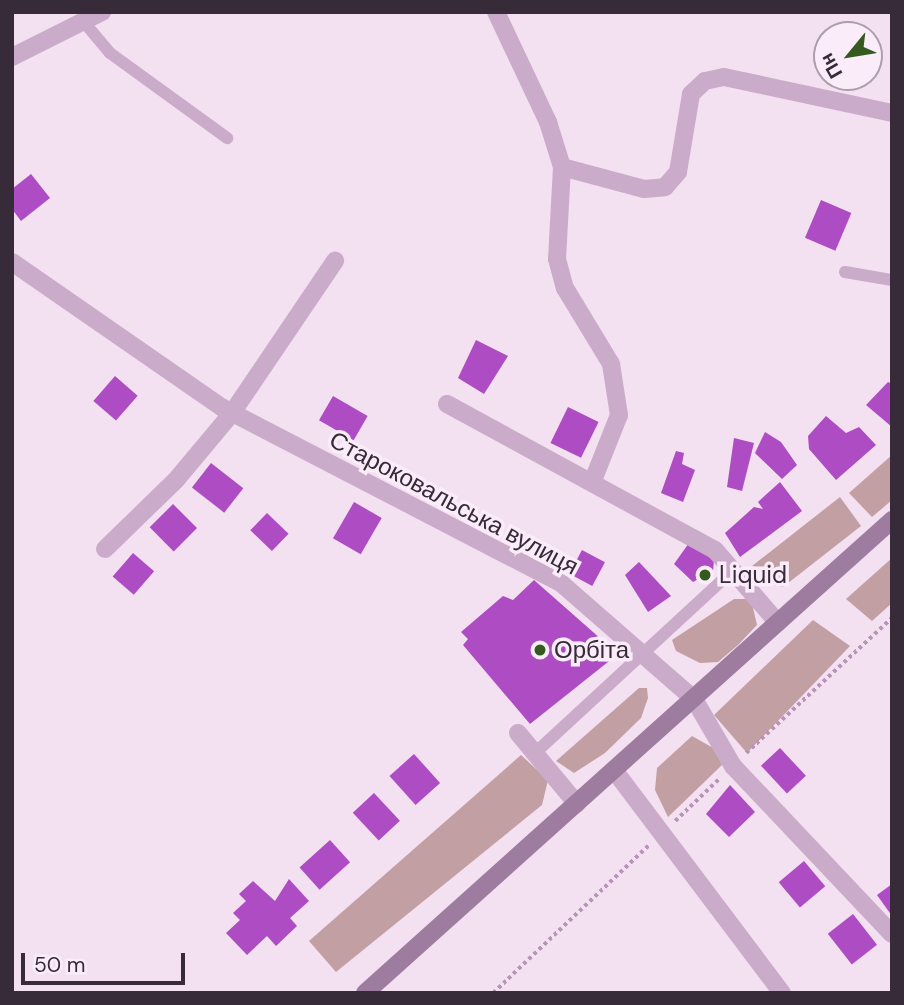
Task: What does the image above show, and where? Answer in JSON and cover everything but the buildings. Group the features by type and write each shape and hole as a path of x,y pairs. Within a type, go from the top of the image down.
{"street":[{"path":"12,57 102,12"},
{"path":"496,12 548,121 562,167 557,259 565,288 611,364 619,415 592,483"},
{"path":"562,167 644,189 665,187 678,172 691,94 705,81 724,77 892,113"},
{"path":"105,549 176,480 232,413 335,261"},
{"name":"Староковальська вулиця","path":"12,262 232,413 562,584 694,699 733,766 892,934"},
{"path":"447,404 715,550 778,623"},
{"path":"365,993 892,520"},
{"path":"518,733 577,804"},
{"path":"614,770 782,993"}],"lane":[{"path":"83,21 110,53 227,138"},
{"path":"845,272 892,280"},
{"path":"535,753 733,570"}],"path":[{"path":"493,993 892,618"}],"shaded area":[{"path":"892,455 892,500 872,517 849,493"},
{"path":"840,497 861,526 783,587 764,583 752,566"},
{"path":"892,558 892,603 872,621 846,599"},
{"path":"734,599 751,599 757,625 738,645 718,662 700,663 676,651 672,640"},
{"path":"813,620 850,646 747,753 714,715"},
{"path":"639,688 647,688 648,698 641,718 605,753 574,773 556,761"},
{"path":"692,736 715,749 722,765 668,817 655,790 657,768"},
{"path":"521,755 548,780 542,805 336,972 309,941"}],"place":[{"name":"Liquid","path":"705,575"},
{"name":"Орбіта","path":"540,650"}]}
